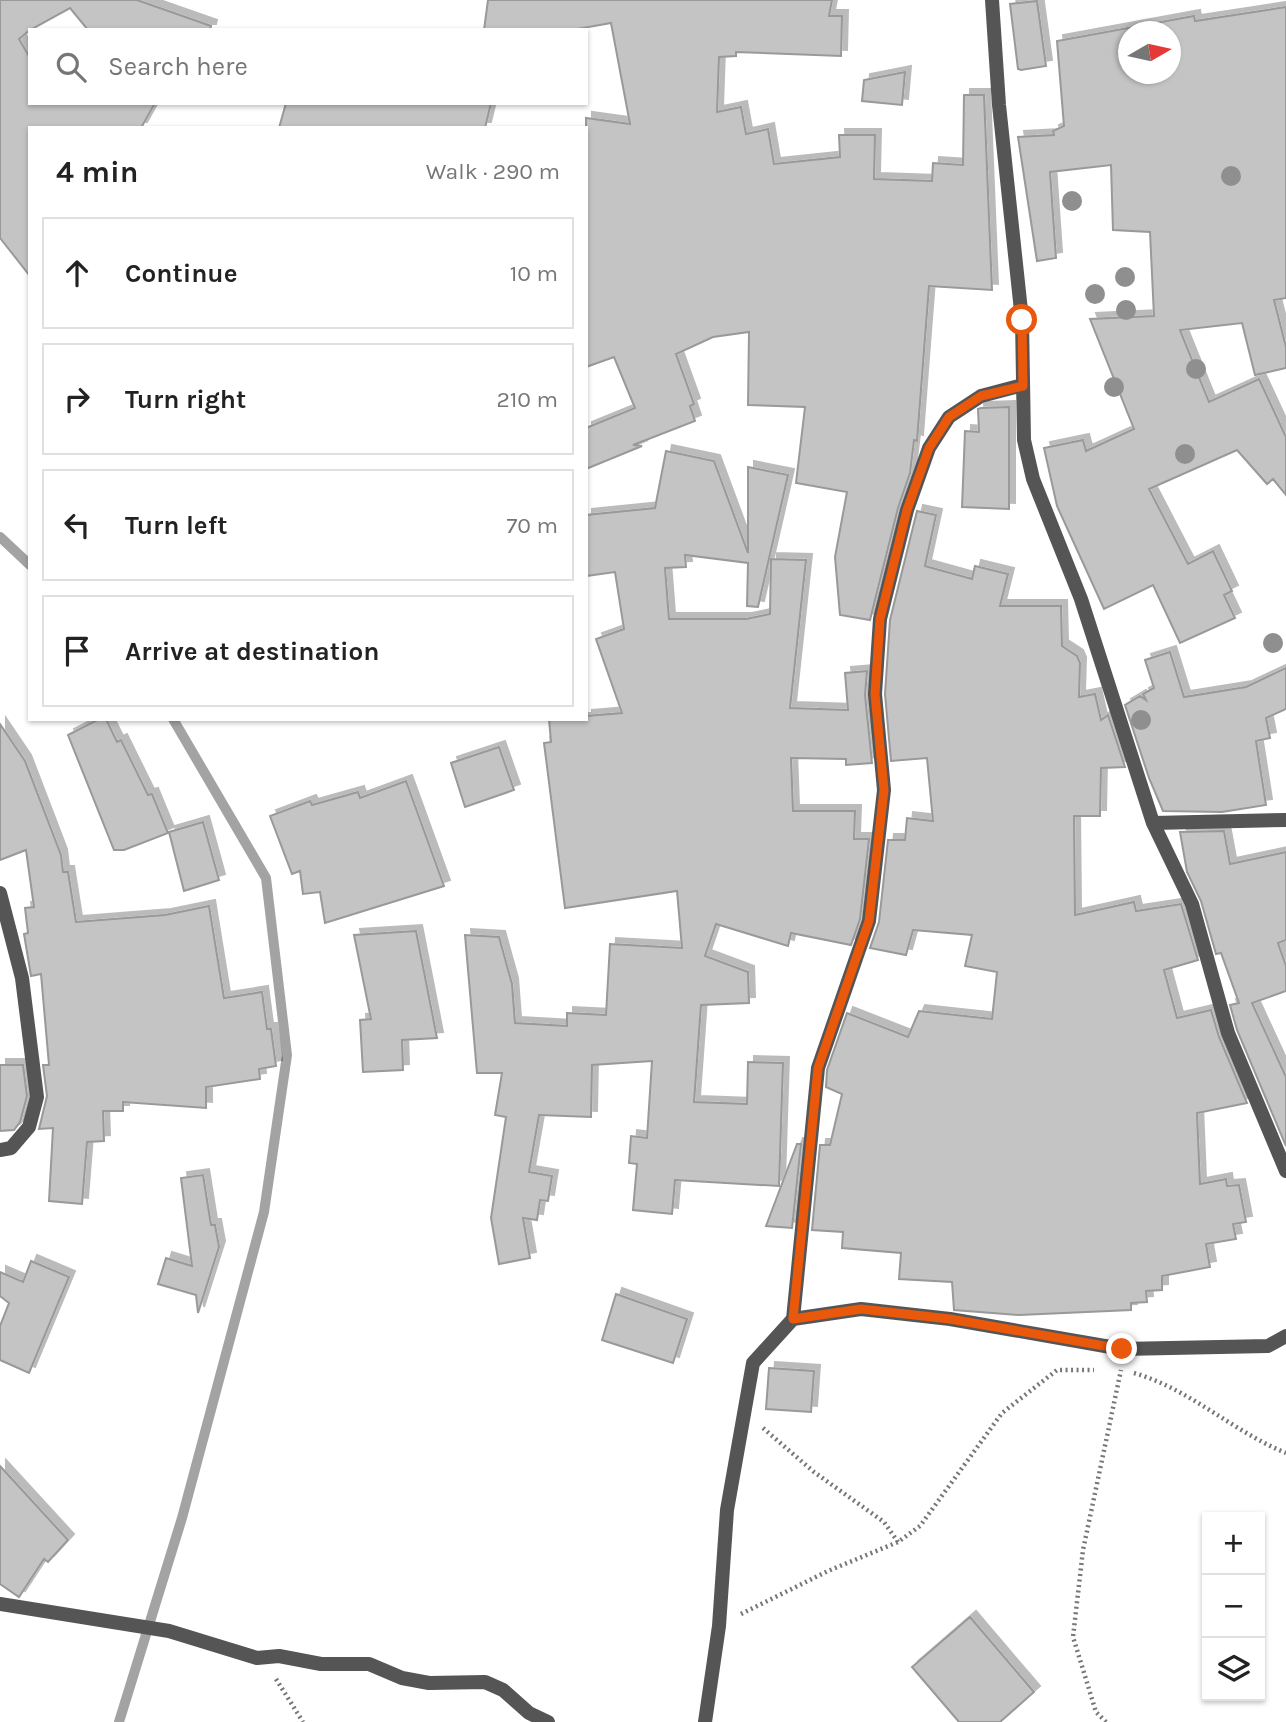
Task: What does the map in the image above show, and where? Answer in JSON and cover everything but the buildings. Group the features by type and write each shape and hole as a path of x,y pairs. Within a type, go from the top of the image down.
{"street":[{"path":"992,0 999,105 1022,320 1024,440 1033,479 1081,599 1153,823 1192,904 1228,1033 1286,1171"},
{"path":"705,1722 719,1626 727,1510 753,1363 793,1319 818,1068 869,921 884,790 875,694 880,619 904,522 929,448 949,417 981,396 1023,386"},
{"path":"1153,823 1286,820"},
{"path":"0,893 22,978 37,1097 29,1128 11,1148 0,1150"},
{"path":"793,1319 861,1309 950,1319 1122,1349 1268,1346 1286,1336"},
{"path":"0,1605 169,1631 263,1657 279,1656 339,1665 369,1664 402,1678 429,1683 485,1682 503,1690 529,1713 548,1722"}],"path":[{"path":"719,1626 828,1571 898,1542 920,1526 1002,1413 1057,1370 1096,1370"},
{"path":"1109,1370 1122,1370 1185,1394 1286,1453"},
{"path":"1106,1722 1096,1712 1073,1637 1083,1550 1122,1370"},
{"path":"743,1412 814,1472 884,1522 898,1542"},
{"path":"263,1657 303,1722"}],"waterway":[{"path":"0,537 28,563"},
{"path":"119,1722 182,1518 264,1212 287,1055 266,878 174,721"}],"route":[{"path":"1022,320 1023,386 981,396 949,417 929,448 907,510 880,619 875,694 884,790 869,921 818,1068 793,1319 861,1309 950,1319 1122,1349"}]}
